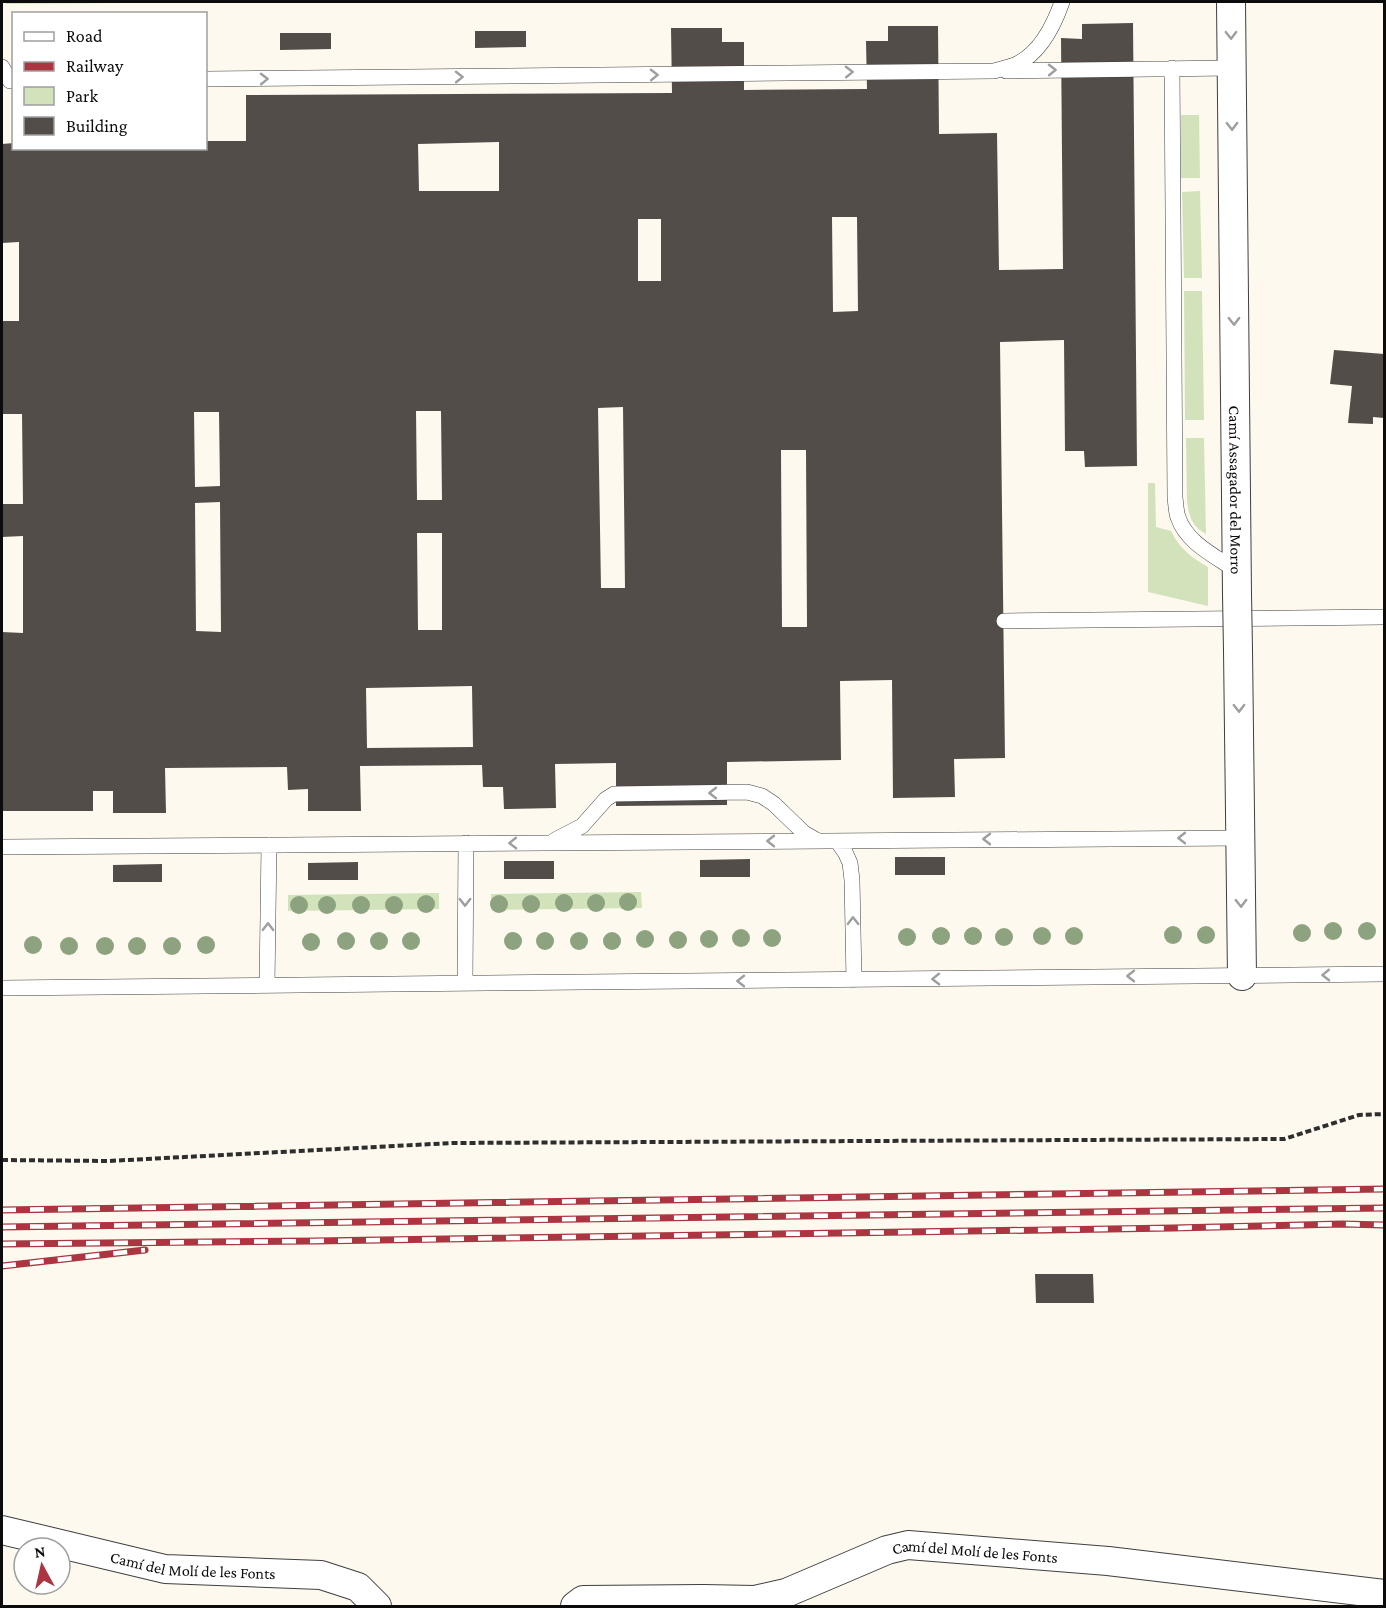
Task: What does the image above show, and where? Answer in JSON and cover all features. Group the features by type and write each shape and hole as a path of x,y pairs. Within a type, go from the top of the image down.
{"street":[{"name":"Camí Assagador del Morro","path":"1230,2 1242,976"},
{"name":"Camí del Molí de les Fonts","path":"2,1530 165,1569 321,1575 358,1587 377,1606"},
{"name":"Camí del Molí de les Fonts","path":"575,1606 583,1600 755,1600 786,1593 887,1550 908,1545 1108,1561 1384,1594"}],"lane":[{"path":"994,71 1017,64 1035,50 1055,21 1062,2"},
{"path":"2,67 8,81"},
{"path":"1172,68 1175,498 1178,517 1184,530 1237,582"},
{"path":"207,79 1231,68"},
{"path":"1004,621 1384,617"},
{"path":"551,842 582,826 606,799 614,794 747,792 762,795 804,833 818,841"},
{"path":"2,847 1240,838"},
{"path":"837,841 850,863 854,980"},
{"path":"465,982 466,843"},
{"path":"267,986 268,845"},
{"path":"2,988 1384,974"}],"path":[{"path":"2,1160 108,1161 452,1143 1284,1139 1359,1115 1384,1114"}],"green space":[{"path":"2,2 226,2 7,4"},
{"path":"1181,115 1199,115 1200,178 1181,178"},
{"path":"1200,191 1202,278 1184,278 1182,192"},
{"path":"1184,291 1202,291 1204,420 1185,420"},
{"path":"1186,438 1204,438 1206,534 1194,524 1189,512"},
{"path":"1148,483 1155,483 1156,527 1171,531 1186,552 1208,567 1208,606 1148,592"},
{"path":"641,892 642,908 491,910 491,894"},
{"path":"439,893 439,909 288,911 288,895"}],"building":[{"path":"1133,23 1137,466 1085,467 1084,451 1065,451 1064,340 1000,342 1005,758 954,759 955,797 893,798 892,680 840,681 841,760 727,762 727,805 616,806 616,763 555,764 556,808 504,809 503,787 483,787 482,765 360,766 361,811 308,811 308,789 288,790 287,767 165,768 166,813 113,813 113,791 93,791 93,811 2,811 2,632 23,633 23,536 2,537 2,504 23,504 22,414 2,414 2,321 19,321 19,242 2,243 2,144 12,143 12,150 207,150 207,141 246,141 246,95 672,93 671,28 722,28 722,42 744,42 744,90 867,89 866,41 888,41 888,26 938,26 939,134 997,133 999,270 1063,269 1061,38 1082,39 1082,24","holes":["499,142 499,191 419,191 418,144","832,217 857,217 858,311 833,312","638,219 661,219 661,281 638,281","623,407 625,588 601,588 598,408","416,411 441,411 442,500 417,500","194,412 219,412 220,486 195,487","781,450 806,450 807,627 782,627","220,502 221,632 196,631 195,503","417,533 442,533 442,630 418,630","472,686 473,747 367,748 366,688"]},
{"path":"475,31 526,31 526,47 475,48"},
{"path":"280,33 331,33 331,49 280,50"},
{"path":"1334,350 1384,354 1384,418 1373,417 1373,424 1348,423 1352,386 1330,384"},
{"path":"895,857 945,857 945,875 895,875"},
{"path":"750,859 750,877 700,877 700,860"},
{"path":"504,861 554,861 554,879 504,879"},
{"path":"358,862 358,880 308,880 308,863"},
{"path":"162,864 162,882 113,882 113,865"},
{"path":"1035,1274 1093,1274 1094,1303 1036,1303"}],"railway":[{"path":"2,1210 1384,1189"},
{"path":"2,1227 1384,1208"},
{"path":"2,1244 1384,1225"},
{"path":"2,1266 145,1250"}]}
